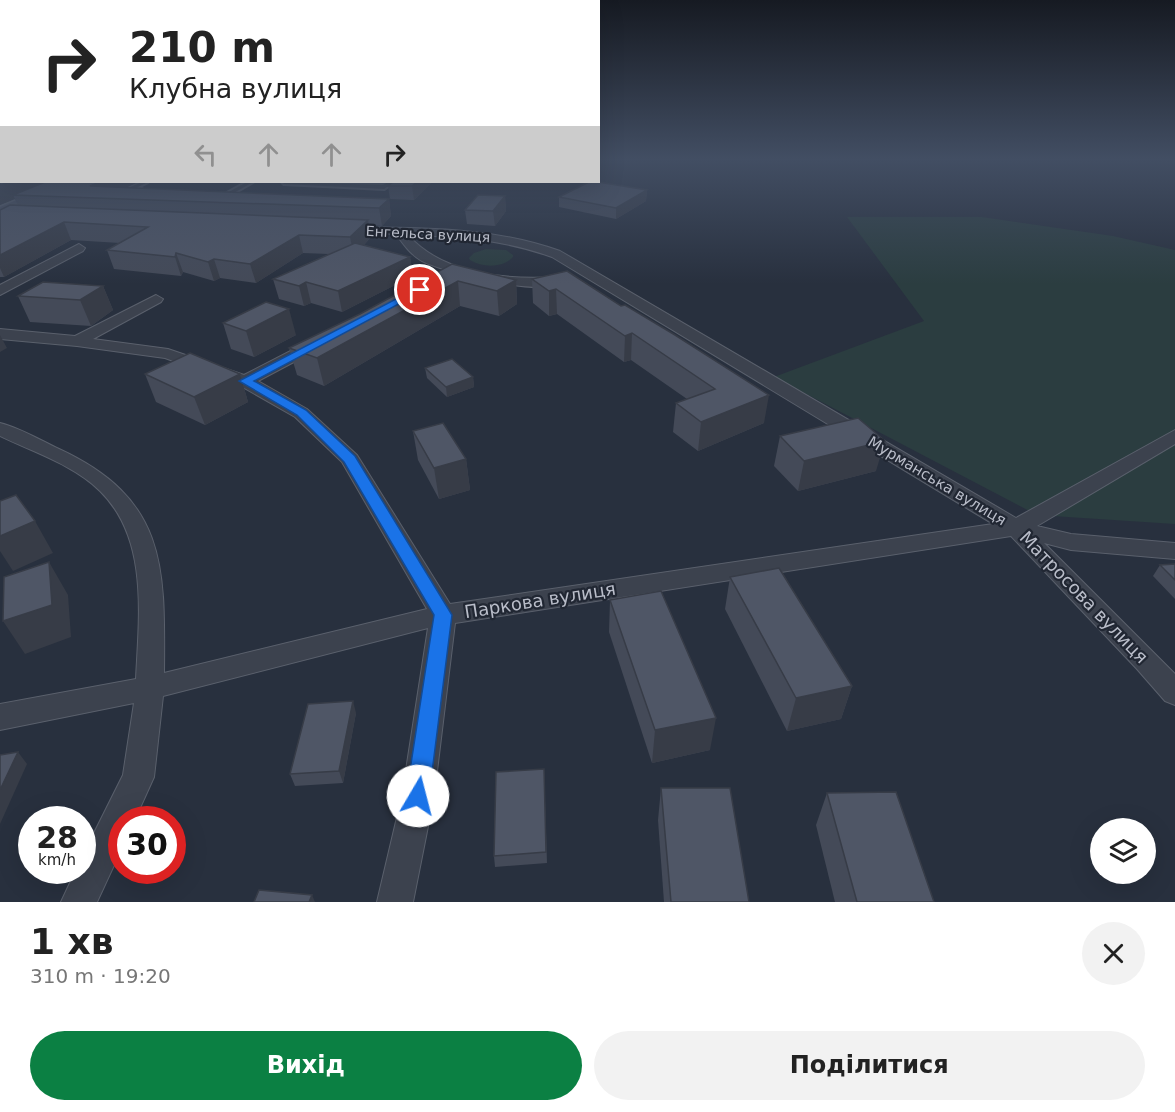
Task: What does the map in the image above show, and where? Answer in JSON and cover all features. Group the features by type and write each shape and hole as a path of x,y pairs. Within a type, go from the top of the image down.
{"street":[{"path":"0,214 30,200"},
{"path":"0,214 24,217"},
{"name":"Енгельса вулиця","path":"329,229 489,236 517,240 556,254 595,277"},
{"path":"400,232 410,245 427,258 459,270 513,280 552,282 595,277"},
{"path":"0,291 79,248"},
{"path":"439,280 459,270"},
{"name":"Мурманська вулиця","path":"595,277 1016,528 1071,542 1175,551"},
{"path":"78,341 156,299"},
{"path":"0,334 78,341 168,354 245,381 301,413 350,459 443,615 418,796 395,902"},
{"path":"245,381 326,339"},
{"path":"0,429 75,464 107,486 133,517 147,559 152,614 150,688 138,777 79,902"},
{"path":"1016,528 1175,436"},
{"name":"Паркова вулиця","path":"0,717 150,688 443,615 1016,528"},
{"name":"Матросова вулиця","path":"1016,528 1147,661 1175,693"}],"shaded area":[{"path":"847,217 982,217 1113,236 1175,250 1175,524 1037,515 774,377 924,321"},
{"path":"486,249 506,250 513,257 509,261 493,266 470,260 469,258 474,253"}],"building":[{"path":"156,200 388,200 379,208"},
{"path":"474,200 502,200 493,211 465,210"},
{"path":"575,200 630,200 616,208"},
{"path":"10,205 368,220 350,237 299,235 250,264 214,259 208,262 176,253 175,257 107,250 148,227 64,222 0,255 0,210"},
{"path":"355,243 410,257 338,291 306,282 299,286 273,279"},
{"path":"452,264 516,280 497,291 458,281 317,358 289,348 360,314"},
{"path":"567,271 621,306 625,305 675,335 769,395 701,422 676,403 715,389 632,333 625,336 556,289 549,291 532,279"},
{"path":"43,282 103,286 80,300 18,296"},
{"path":"266,302 289,309 246,331 223,323"},
{"path":"190,353 240,374 194,397 145,374"},
{"path":"452,359 473,377 446,387 425,368"},
{"path":"858,418 885,441 804,461 780,436"},
{"path":"443,423 466,459 434,468 413,431"},
{"path":"16,495 35,521 0,536 0,501"},
{"path":"49,562 52,605 3,621 4,577"},
{"path":"1175,564 1175,580 1160,565"},
{"path":"779,568 852,686 796,698 730,577"},
{"path":"661,591 716,718 655,730 610,600"},
{"path":"353,701 339,771 290,774 308,704"},
{"path":"18,752 0,790 0,755"},
{"path":"544,769 546,852 494,856 496,772"},
{"path":"661,788 730,788 749,902 671,902"},
{"path":"896,792 934,902 857,902 827,793"},
{"path":"259,890 312,895 309,902 254,902"}],"route":[{"path":"418,796 443,615 350,459 301,413 245,381 420,290"}]}
